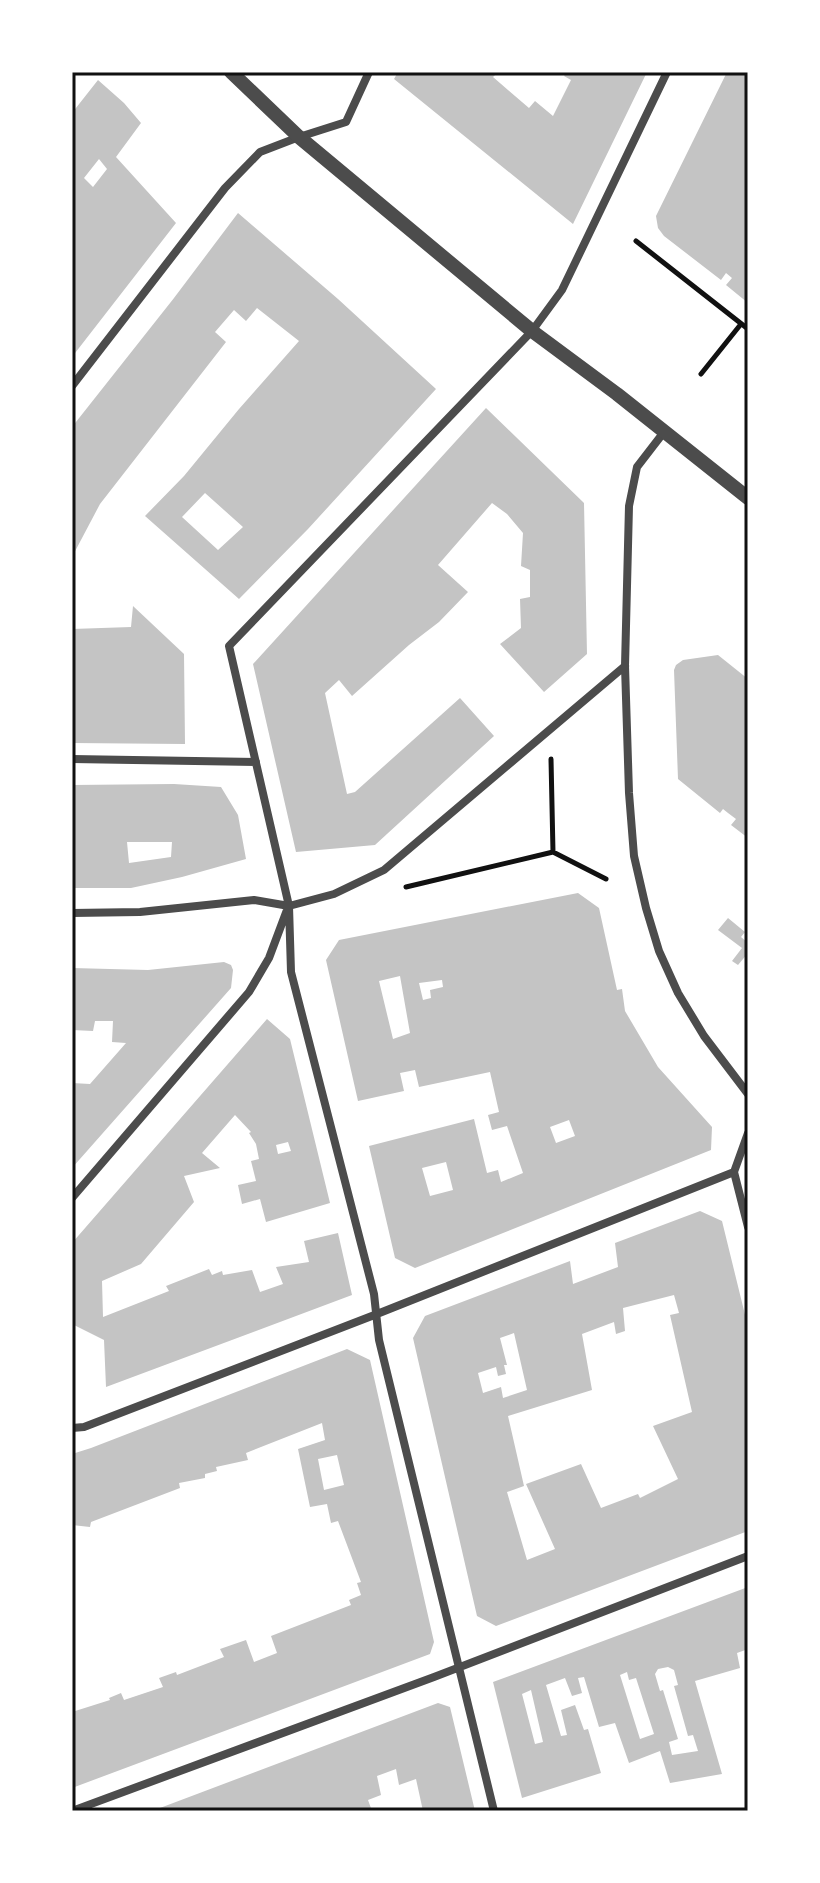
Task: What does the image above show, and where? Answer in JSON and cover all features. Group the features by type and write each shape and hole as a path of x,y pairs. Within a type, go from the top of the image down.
{"street":[{"path":"231,72 299,137 532,331 748,498"},
{"path":"72,386 225,188 260,152 346,122 369,72"},
{"path":"494,1811 379,1340 374,1294 291,972 289,906 229,646 532,331 562,290 667,72"},
{"path":"664,432 637,467 629,506 625,666 634,856 659,951 678,993 704,1036 748,1094"},
{"path":"72,913 140,912 254,900 289,906 334,894 384,870 625,666"},
{"path":"72,759 256,762"},
{"path":"72,1198 249,992 269,958 289,906"},
{"path":"748,1133 734,1172 748,1227"},
{"path":"72,1428 84,1427 377,1314 734,1172"},
{"path":"72,1811 459,1668 748,1556"}],"path":[{"path":"636,241 748,329"},
{"path":"701,374 741,324"},
{"path":"551,750 553,852"},
{"path":"395,889 553,852 606,879"}],"building":[{"path":"398,72 498,72 493,77 529,108 535,101 553,116 571,80 564,76 567,72 647,72 573,224 394,79"},
{"path":"727,72 748,72 748,303 726,285 732,278 726,273 721,280 664,236 658,228 656,216"},
{"path":"98,80 124,103 141,123 116,157 176,223 72,357 72,113","holes":["99,159 107,169 93,187 84,178"]},
{"path":"238,213 436,389 308,529 239,599 145,516 184,476 299,341 257,308 246,321 234,310 215,332 226,342 100,504 72,557 72,427","holes":["205,493 243,527 218,550 182,517"]},
{"path":"486,408 584,503 587,654 544,692 500,644 521,628 520,599 530,597 530,570 521,566 523,533 507,514 492,503 438,565 468,592 439,622 352,696 339,680 325,693 347,794 355,792 460,698 494,736 375,845 296,852 253,664"},
{"path":"133,606 184,654 185,744 72,743 72,629 131,627"},
{"path":"718,655 748,679 748,838 731,825 736,819 723,809 720,813 678,779 674,670 683,660"},
{"path":"72,785 221,787 238,815 246,859 131,888 72,888","holes":["127,842 172,842 171,857 129,863"]},
{"path":"578,893 599,908 617,990 622,989 625,1011 658,1067 712,1127 711,1150 415,1268 395,1258 369,1146 474,1119 487,1173 498,1170 501,1182 523,1173 507,1126 492,1130 488,1115 499,1112 490,1072 419,1087 415,1070 400,1073 404,1091 358,1101 326,960 339,940","holes":["400,976 410,1033 393,1039 379,981","442,980 443,987 430,990 431,998 423,1000 419,983","569,1120 575,1136 556,1143 550,1127","446,1162 453,1190 430,1196 422,1168"]},
{"path":"728,918 745,932 741,937 748,943 748,953 738,965 732,961 742,948 718,930"},
{"path":"224,962 231,965 233,970 231,988 72,1168 72,1083 90,1084 126,1043 112,1042 113,1021 95,1021 93,1031 72,1030 72,968 148,970"},
{"path":"267,1019 290,1039 330,1203 266,1222 260,1199 242,1204 238,1185 256,1181 251,1161 259,1159 251,1132 235,1115 202,1153 220,1168 184,1176 194,1202 141,1264 102,1281 103,1317 169,1291 166,1286 209,1269 212,1275 222,1271 223,1275 252,1270 260,1292 283,1284 276,1267 309,1262 304,1241 338,1233 352,1295 106,1387 104,1340 72,1324 72,1243","holes":["288,1142 291,1151 278,1154 276,1145"]},
{"path":"700,1211 722,1221 748,1327 748,1531 496,1626 477,1616 413,1338 425,1316 570,1261 573,1284 618,1267 615,1243","holes":["674,1295 679,1313 670,1315 692,1412 653,1426 678,1479 640,1498 638,1494 601,1508 581,1464 526,1484 555,1549 527,1560 507,1492 524,1486 508,1416 592,1390 582,1334 614,1322 616,1334 625,1331 623,1308","514,1333 527,1390 503,1398 501,1387 483,1393 478,1373 496,1367 498,1376 506,1374 504,1365 507,1365 500,1338"]},
{"path":"347,1349 370,1360 434,1642 430,1654 72,1788 72,1720 75,1719 72,1712 110,1700 121,1693 124,1700 163,1687 159,1678 176,1672 177,1675 224,1657 220,1649 246,1640 254,1662 277,1653 271,1636 351,1605 349,1600 361,1595 357,1583 361,1582 338,1521 331,1523 327,1504 310,1507 298,1449 325,1440 322,1423 246,1453 248,1460 216,1467 217,1471 205,1474 205,1478 179,1483 180,1488 91,1522 90,1527 72,1525 72,1454","holes":["337,1455 344,1485 324,1490 318,1459"]},
{"path":"748,1587 748,1649 737,1653 740,1668 695,1681 722,1774 670,1783 660,1751 629,1763 615,1723 599,1727 584,1677 578,1678 582,1693 572,1696 565,1678 546,1685 561,1736 567,1735 561,1710 575,1705 584,1730 588,1729 601,1773 522,1798 493,1682","holes":["668,1667 674,1670 678,1685 674,1686 688,1736 693,1735 698,1751 672,1755 669,1742 678,1739 655,1674 658,1669","627,1672 629,1680 636,1678 654,1734 640,1739 620,1675","531,1690 543,1742 535,1744 522,1694"]},
{"path":"438,1703 450,1707 475,1811 423,1811 416,1779 399,1785 396,1769 377,1776 381,1795 368,1800 372,1811 152,1811"}]}
